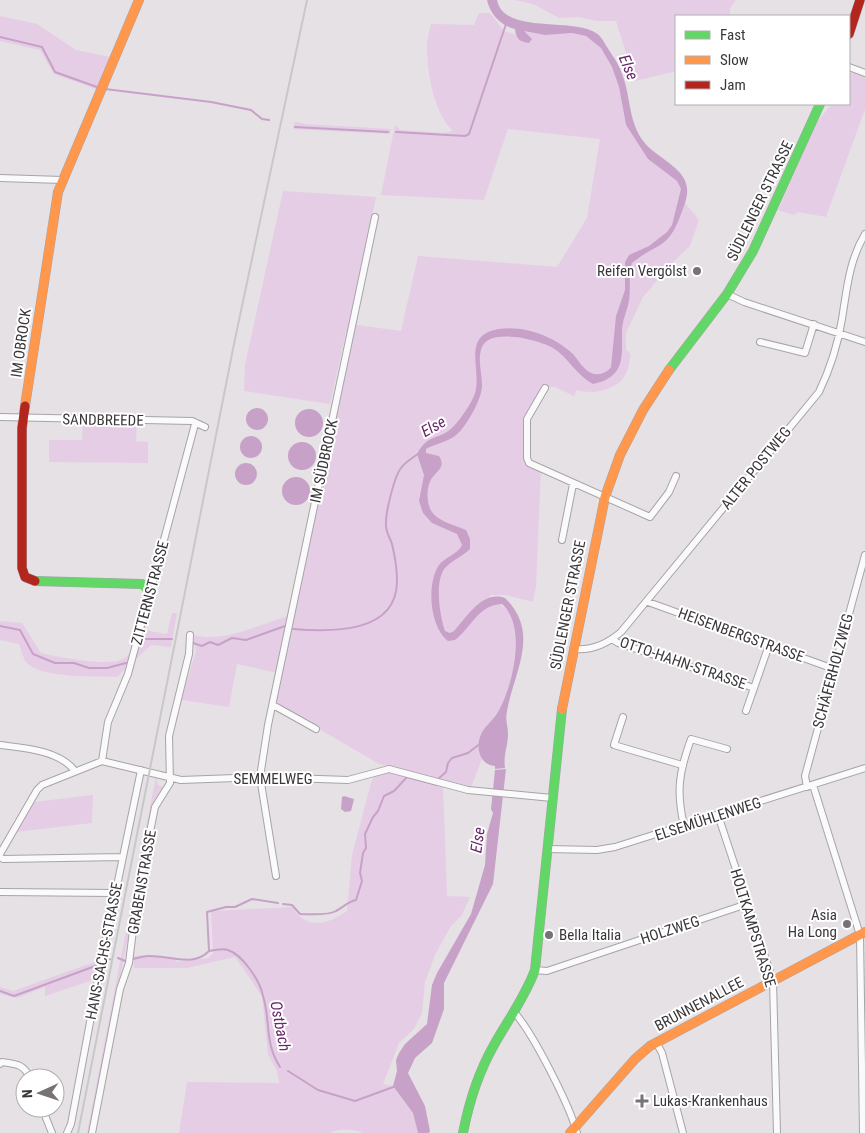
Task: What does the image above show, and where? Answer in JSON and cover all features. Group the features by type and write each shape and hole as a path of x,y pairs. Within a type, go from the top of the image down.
{"main road":[{"name":"IM OBROCK","path":"139,0 62,180 54,210 24,418 22,568 25,577 33,581 142,584 150,591"},
{"path":"850,31 860,0"},
{"name":"SÜDLENGER STRASSE","path":"463,1133 483,1067 492,1047 528,988 535,970 564,694 605,497 620,455 643,410 666,374 727,294 768,222 820,105"},
{"name":"SÜDLENGER STRASSE","path":"813,120 823,105"},
{"name":"BRUNNENALLEE","path":"574,1131 635,1059 656,1042 863,934"}],"street":[{"path":"850,67 865,73"},
{"path":"0,178 62,180"},
{"name":"IM SÜDBROCK","path":"276,876 260,776 273,705 375,216"},
{"name":"ALTER POSTWEG","path":"573,650 588,650 612,639 648,602 819,392 839,332 849,270 856,248 865,234"},
{"path":"727,294 744,302 865,342"},
{"path":"760,342 805,353 814,324"},
{"path":"545,388 527,419 526,458 530,463 573,484 650,517 669,492 676,476"},
{"name":"SANDBREEDE","path":"0,418 192,421 205,427"},
{"name":"ZITTERNSTRASSE","path":"102,761 108,722 128,674 195,424"},
{"path":"562,540 573,484"},
{"name":"SCHÄFERHOLZWEG","path":"810,786 805,776 865,556"},
{"name":"HEISENBERGSTRASSE","path":"648,602 834,669"},
{"name":"GRABENSTRASSE","path":"92,1133 118,999 129,963 136,898 154,807 170,784 169,736 189,654 190,635"},
{"name":"OTTO-HAHN-STRASSE","path":"612,639 618,643 754,688"},
{"name":"OTTO-HAHN-STRASSE","path":"746,711 769,645"},
{"path":"273,705 316,729"},
{"path":"623,717 614,745 682,765"},
{"path":"684,826 679,806 678,785 690,739 726,749"},
{"path":"0,745 35,749 70,764 76,771"},
{"path":"102,761 42,786 37,790 0,856 3,859 122,857"},
{"name":"SEMMELWEG","path":"102,761 181,780 260,776 348,780 389,769 468,790 552,798"},
{"name":"ELSEMÜHLENWEG","path":"547,849 605,849 684,826 865,768"},
{"name":"HANS-SACHS-STRASSE","path":"68,1133 141,770"},
{"path":"810,786 863,934 863,1133"},
{"name":"HOLTKAMPSTRASSE","path":"718,815 772,981 777,1133"},
{"path":"0,892 115,893"},
{"name":"HOLZWEG","path":"535,970 547,971 747,904"},
{"path":"514,1012 526,1027 574,1131"},
{"path":"656,1042 662,1053 683,1133"},
{"path":"0,1064 2,1062 20,1065 25,1068"},
{"path":"46,1118 52,1133"}],"shaded area":[{"path":"487,0 497,0 502,11 512,18 525,22 585,28 596,33 604,41 621,70 632,117 639,134 649,147 681,174 687,188 683,208 672,234 667,240 632,263 629,301 622,327 620,365 611,377 593,384 587,381 553,348 538,342 505,336 487,341 482,347 481,352 481,390 475,408 462,429 454,437 426,449 426,453 439,456 442,463 430,481 428,500 430,509 439,518 466,530 470,539 470,549 448,565 442,574 439,599 445,631 450,633 454,631 482,601 497,597 505,598 516,611 521,625 522,653 506,714 508,734 505,768 495,769 495,766 486,763 480,756 479,742 483,730 498,712 504,701 515,656 514,626 510,614 502,604 494,605 481,612 455,640 448,641 442,635 434,616 431,594 432,583 439,565 462,545 457,534 432,523 423,513 419,501 424,475 417,454 421,447 430,439 443,434 453,427 470,404 476,387 476,347 480,339 487,333 509,328 529,331 558,342 573,354 588,372 599,374 611,367 616,316 625,290 625,262 629,255 649,246 667,232 672,225 681,189 677,181 648,159 626,125 619,87 612,67 601,48 586,36 572,33 545,35 524,31 532,39 529,43 523,42 517,38 515,29 497,19"},
{"path":"515,0 736,0 730,8 730,15 675,15 675,71 635,81 616,21 598,21 578,17 559,18 533,4"},
{"path":"479,13 490,13 504,31 516,35 518,39 530,36 525,35 523,31 545,35 572,33 586,36 601,48 612,67 619,87 626,125 648,159 677,181 681,189 681,198 699,220 690,246 671,264 643,297 626,333 626,350 631,354 624,377 609,388 596,392 577,390 574,396 555,387 542,387 524,418 524,463 541,471 536,586 533,602 506,595 490,595 490,598 510,611 515,636 514,662 504,701 481,739 479,745 482,759 471,787 379,764 280,706 276,700 353,333 346,332 330,404 244,391 245,365 283,191 376,197 350,324 401,331 418,256 557,267 587,218 600,139 508,129 484,200 381,195 395,125 400,130 442,133 453,131 441,114 433,94 427,48 431,24 474,25"},
{"path":"0,16 37,24 76,50 110,57 96,89 54,74 40,50 0,41"},
{"path":"850,72 865,77 865,109 826,217 798,212 794,215 778,210 817,122 831,105 850,105"},
{"path":"295,122 391,129 390,134 293,129"},
{"path":"253,408 261,408 268,415 268,423 261,430 253,430 246,423 246,415"},
{"path":"309,409 319,413 323,423 319,433 309,437 299,433 295,423 299,413"},
{"path":"83,421 137,422 136,441 148,442 148,463 49,462 49,440 82,440"},
{"path":"247,436 255,436 262,443 262,451 255,458 247,458 240,451 240,443"},
{"path":"302,442 312,446 316,456 312,466 302,470 292,466 288,456 292,446"},
{"path":"242,463 250,463 257,470 257,478 250,485 242,485 235,478 235,470"},
{"path":"296,477 306,481 310,491 306,501 296,505 286,501 282,491 286,481"},
{"path":"172,613 177,613 171,647 151,645 117,677 69,676 44,671 26,662 19,644 0,640 0,621 22,623 41,653 83,661 116,661 123,659 129,654 144,630 167,634"},
{"path":"288,616 277,673 237,664 229,707 181,700 196,651 193,635 217,637 229,635"},
{"path":"506,769 493,884 444,983 444,1009 432,1043 415,1058 408,1073 425,1106 430,1131 429,1133 418,1133 413,1113 393,1086 397,1071 396,1060 405,1044 427,1024 432,985 471,914 485,865 487,834 493,813 491,809 495,770"},
{"path":"390,771 443,786 447,896 470,897 462,915 451,926 435,955 425,982 422,1013 414,1029 399,1043 383,1084 393,1086 413,1113 418,1133 363,1133 337,1130 331,1133 179,1133 187,1082 279,1083 277,1071 268,1054 262,996 235,957 187,968 134,968 134,956 148,955 175,958 176,962 208,958 213,954 211,911 292,907 304,920 318,923 340,916 347,911 352,855 371,783 375,775"},
{"path":"156,776 158,785 163,787 154,803 90,1133 87,1133"},
{"path":"93,795 92,823 16,832 34,802"},
{"path":"342,797 354,799 351,811 345,812 341,809"},
{"path":"100,960 96,979 45,996 45,987 17,998 0,994 0,987 13,991"}],"waterway":[{"path":"396,132 465,136 469,134 506,24"},
{"path":"0,37 42,47 55,72 97,87"},
{"path":"105,89 211,102 251,110 262,119 269,120"},
{"path":"295,127 388,132"},
{"path":"293,629 325,630 359,626 374,621 386,612 394,599 397,582 394,553 386,528 388,505 398,473 407,462 419,453"},
{"path":"0,626 20,630 33,654 55,663 74,663 89,668 107,668 126,663"},
{"path":"193,643 202,646 210,642 218,645 232,638 246,640 285,626"},
{"path":"146,639 172,639"},
{"path":"438,779 446,772 448,763 452,758 468,753 481,743"},
{"path":"283,904 292,905 300,914 323,914 332,913 356,900 362,881 360,873 363,853 366,848 365,834 384,796 394,791 407,777 437,785"},
{"path":"209,951 207,912 226,907 235,907 252,899 278,903"},
{"name":"Ostbach","path":"133,959 156,956 188,960 196,959 209,951 221,949 234,953 250,969 261,990 272,1049 280,1067"},
{"name":"Ostbach","path":"118,958 125,961"},
{"name":"Ostbach","path":"104,961 110,959"},
{"name":"Ostbach","path":"0,991 14,996 98,965"},
{"name":"Ostbach","path":"288,1071 318,1090 355,1101 396,1086"}],"railway":[{"path":"78,1133 235,339 307,0"}],"traffic: fast":[{"path":"669,370 727,294 753,251 820,105"},
{"path":"35,581 142,584 150,591"},
{"path":"463,1133 471,1099 483,1066 521,999 535,970 562,709"}],"traffic: slow":[{"path":"25,406 58,192 139,0"},
{"path":"562,709 605,497 620,455 643,410 669,370"},
{"path":"570,1133 635,1059 650,1046 865,932"}],"traffic: jam":[{"path":"850,31 860,0"},
{"path":"25,406 22,428 22,568 25,577 35,581"}],"place":[{"name":"Reifen Vergölst","path":"697,271"},
{"name":"Asia Ha Long","path":"847,924"},
{"name":"Bella Italia","path":"549,935"},
{"name":"Lukas-Krankenhaus","path":"642,1101"}],"water label":[{"name":"Else","path":"629,67"},
{"name":"Else","path":"433,426"},
{"name":"Else","path":"477,840"}]}
